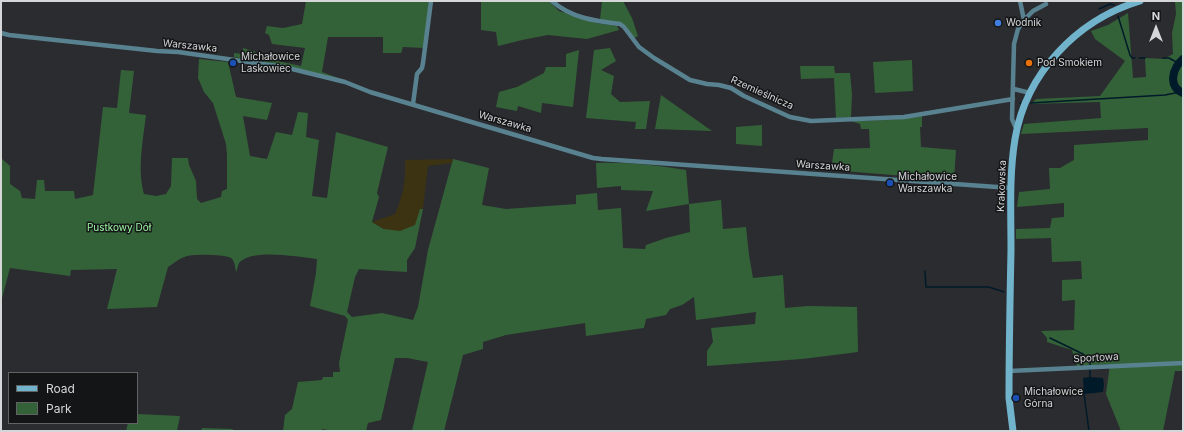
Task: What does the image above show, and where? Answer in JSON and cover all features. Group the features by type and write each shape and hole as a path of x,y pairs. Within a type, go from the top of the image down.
{"main road":[{"name":"Krakowska","path":"1013,431 1009,404 1011,188 1013,154 1023,110 1030,93 1048,64 1074,36 1104,15 1140,1"}],"street":[{"path":"413,104 417,74 422,68 423,63 431,1"},
{"name":"Rzemieślnicza","path":"552,1 560,9 569,13 590,20 620,24 639,47 690,80 731,88 744,96 790,117 811,122 904,116 1013,99"},
{"path":"1020,1 1024,20"},
{"path":"1018,127 1015,126 1012,118 1014,89 1014,44 1018,29 1024,20 1033,11 1046,4"},
{"name":"Warszawka","path":"1,33 157,52 178,52 284,67 345,82 370,92 593,158 1011,188"},
{"path":"1014,89 1030,93"},
{"name":"Sportowa","path":"1009,371 1183,363"}],"green space":[{"path":"306,1 429,1 424,48 403,47 401,53 383,53 383,37 328,37 322,72 352,83 293,68 234,57 234,53 243,54 243,48 256,52 257,56 271,55 278,61 301,66 305,48 272,44 269,35 265,33 267,26 283,28 302,24"},
{"path":"481,1 549,1 559,11 596,23 617,26 619,30 587,39 548,35 498,46 496,32 481,30"},
{"path":"602,1 623,1 632,18 638,36 634,38 624,26 600,20"},
{"path":"1175,1 1183,1 1183,371 1175,371 1163,431 1121,431 1106,394 1110,364 1077,366 1072,350 1047,342 1047,338 1041,331 1074,330 1075,300 1062,301 1062,280 1082,279 1081,261 1052,262 1051,238 1016,239 1016,229 1050,228 1052,218 1064,217 1064,203 1017,207 1019,192 1050,189 1049,168 1060,168 1074,160 1074,145 1148,140 1148,128 1021,134 1024,124 1101,118 1100,102 1031,104 1036,99 1100,96 1125,61 1095,39 1091,31 1108,25 1128,13 1133,78 1146,77 1145,58 1164,59 1173,54 1172,33 1176,14"},
{"path":"610,48 616,61 601,70 614,76 611,94 620,102 650,101 646,129 635,129 636,122 586,118 594,50"},
{"path":"579,50 573,107 542,103 541,113 518,106 517,111 496,107 499,92 517,87 544,73 546,67 566,67 566,54"},
{"name":"Pustkowy Dół","path":"199,59 228,62 236,97 272,103 267,120 243,116 250,156 267,159 276,132 292,135 298,112 308,113 306,137 319,140 312,196 327,198 336,132 388,147 377,193 379,197 372,222 384,229 420,209 423,209 415,248 407,260 407,272 359,269 355,277 347,312 352,317 382,313 413,320 418,307 428,250 453,159 489,168 482,205 506,209 576,204 576,195 597,193 598,210 621,208 623,248 645,249 646,245 690,232 689,204 721,200 723,229 746,227 753,278 783,275 785,308 808,306 857,307 858,352 802,359 707,366 707,351 713,342 711,328 755,324 756,312 696,320 694,297 682,305 670,309 666,315 646,319 644,328 586,336 585,323 506,335 483,342 483,349 463,355 444,431 412,431 428,362 407,358 395,358 381,420 368,423 366,431 335,431 322,429 322,431 283,431 285,415 292,409 298,382 322,380 323,377 333,377 333,372 340,372 339,363 348,320 345,316 310,306 317,259 288,255 254,256 245,258 239,263 236,272 235,264 231,258 228,257 209,255 187,256 179,259 168,267 157,307 107,309 117,269 71,270 70,276 10,268 1,302 1,158 10,166 10,184 20,191 22,198 35,199 37,180 44,180 45,191 74,191 75,199 93,195 103,107 117,108 121,70 134,71 129,113 146,115 141,165 144,194 156,196 166,194 171,186 172,158 188,158 189,165 196,181 197,199 201,203 221,197 222,191 227,189 226,144 213,103 204,92 198,78"},
{"path":"912,60 913,91 875,93 873,62"},
{"path":"800,66 834,66 835,73 850,73 852,94 851,117 836,118 834,78 801,79"},
{"path":"661,95 712,131 655,129"},
{"path":"922,116 922,127 920,127 921,147 956,150 954,180 831,170 834,149 870,148 869,129 861,129 860,124 851,121 888,120"},
{"path":"762,125 762,146 736,144 736,127"},
{"path":"596,163 641,164 686,170 689,204 646,211 653,191 621,190 621,186 597,188"},
{"path":"138,414 180,416 177,431 126,431 128,424 138,424"},
{"path":"202,428 233,429 232,431 201,431"}],"sand":[{"path":"453,159 452,163 428,166 423,209 420,209 415,225 400,231 384,229 372,222 395,214 403,187 405,160"}],"water":[{"path":"1083,378 1103,378 1103,392 1084,394"}],"waterway":[{"path":"1099,9 1110,4 1114,5"},
{"path":"1118,16 1130,55 1132,58 1135,58"},
{"path":"1139,58 1145,58"},
{"path":"1163,58 1169,58 1178,63"},
{"path":"1183,59 1179,63 1173,77 1175,86 1183,93"},
{"path":"1031,103 1165,95 1180,92"},
{"path":"925,271 926,287 989,287 1004,292"},
{"path":"1050,338 1083,354 1090,361 1090,377"},
{"path":"1084,394 1089,431"}],"place":[{"name":"Wodnik","path":"998,23"},
{"name":"Michałowice Laskowiec","path":"233,63"},
{"name":"Pod Smokiem","path":"1029,63"},
{"name":"Michałowice Warszawka","path":"890,183"},
{"name":"Michałowice Górna","path":"1016,398"}]}
